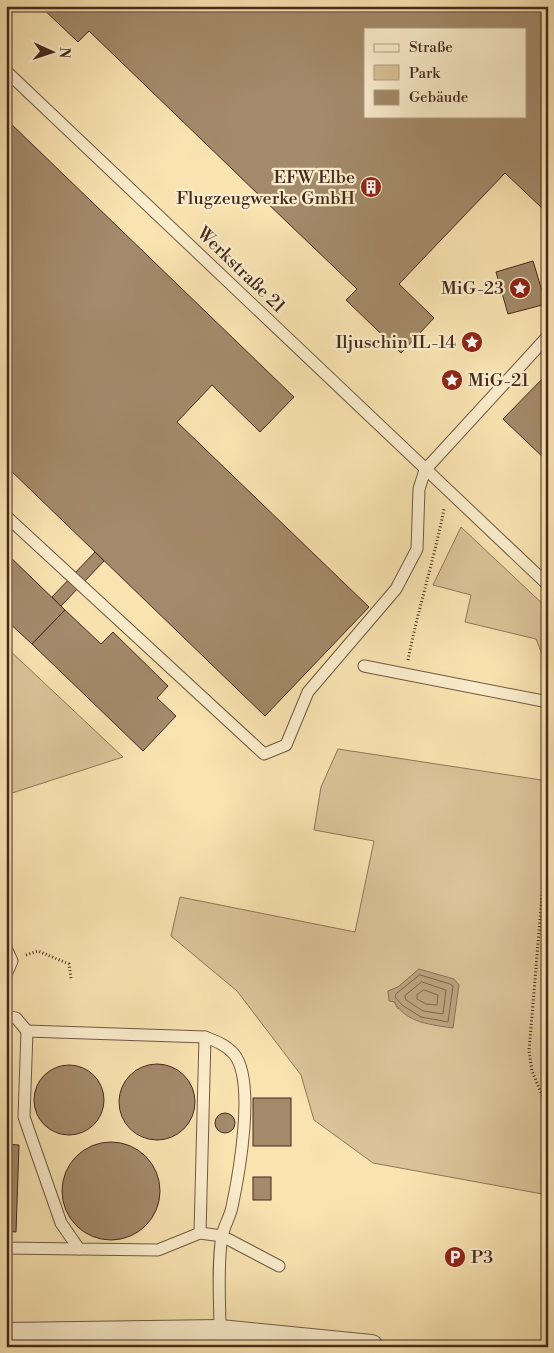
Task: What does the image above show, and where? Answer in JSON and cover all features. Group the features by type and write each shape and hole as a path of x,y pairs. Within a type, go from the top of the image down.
{"street":[{"path":"6,1335 220,1332 371,1347"}],"lane":[{"name":"Werkstraße 21","path":"6,71 425,470 449,497 548,585"},
{"path":"6,516 264,754 286,745 308,692 396,589 417,549 419,489 425,470 548,336"},
{"path":"364,666 548,702"},
{"path":"6,948 12,961 6,975"},
{"path":"6,1016 16,1018 27,1031 24,1117 60,1223 79,1249"},
{"path":"27,1031 205,1037 221,1043 234,1054 241,1066 245,1081 241,1152 231,1209 222,1236 220,1332"},
{"path":"200,1233 205,1037"},
{"path":"6,1248 158,1250 200,1233 222,1236 279,1266"}],"path":[{"path":"405,674 419,608 434,560 449,497"},
{"path":"548,825 529,1051 532,1071 548,1109"},
{"path":"12,961 38,951 69,964 71,978"}],"green space":[{"path":"461,527 548,609 548,669 536,639 465,622 471,595 433,585"},
{"path":"6,647 123,757 6,795"},
{"path":"338,749 548,781 548,1195 373,1163 314,1120 301,1075 237,991 171,936 180,897 355,932 374,841 314,830 321,787","holes":["419,969 398,1009 388,991 398,987"]},
{"path":"95,1340 215,1342 250,1347 146,1345 63,1347"}],"water":[{"path":"419,969 454,979 459,985 453,1028 412,1019 395,1002 389,1001 388,991 398,987"}],"building":[{"name":"EFW Elbe Flugzeugwerke GmbH","path":"40,6 548,6 548,202 542,208 505,173 399,284 434,318 401,353 346,300 357,289 89,31 78,42"},
{"path":"6,119 294,397 260,432 212,385 177,422 369,607 265,716 6,466"},
{"path":"533,261 546,304 508,314 496,272"},
{"path":"548,373 548,462 503,419"},
{"path":"95,552 104,561 61,606 52,597"},
{"path":"6,553 65,610 32,644 6,620"},
{"path":"65,610 101,644 113,632 168,686 157,698 176,716 143,751 32,644"},
{"path":"6,835 9,835 8,866 6,866"},
{"path":"157,1064 172,1067 184,1075 192,1087 195,1102 192,1117 184,1129 172,1137 157,1140 142,1137 130,1129 122,1117 119,1102 122,1087 130,1075 142,1067"},
{"path":"62,1065 76,1065 89,1070 99,1080 104,1093 104,1107 99,1120 89,1130 76,1135 62,1135 49,1130 39,1120 34,1107 34,1093 39,1080 49,1070"},
{"path":"253,1098 291,1098 291,1146 253,1146"},
{"path":"225,1113 232,1116 235,1123 232,1130 225,1133 218,1130 215,1123 218,1116"},
{"path":"111,1142 121,1143 138,1150 152,1164 159,1181 159,1201 152,1218 138,1232 121,1239 111,1240 101,1239 84,1232 70,1218 63,1201 62,1191 63,1181 70,1164 84,1150 101,1143"},
{"path":"6,1144 19,1145 16,1232 6,1231"},
{"path":"253,1177 271,1177 271,1200 253,1200"}],"place":[{"name":"EFW Elbe Flugzeugwerke GmbH","path":"371,187"},
{"name":"MiG-23","path":"520,288"},
{"name":"Iljuschin IL-14","path":"472,342"},
{"name":"MiG-21","path":"452,380"},
{"name":"P3","path":"455,1257"}]}
